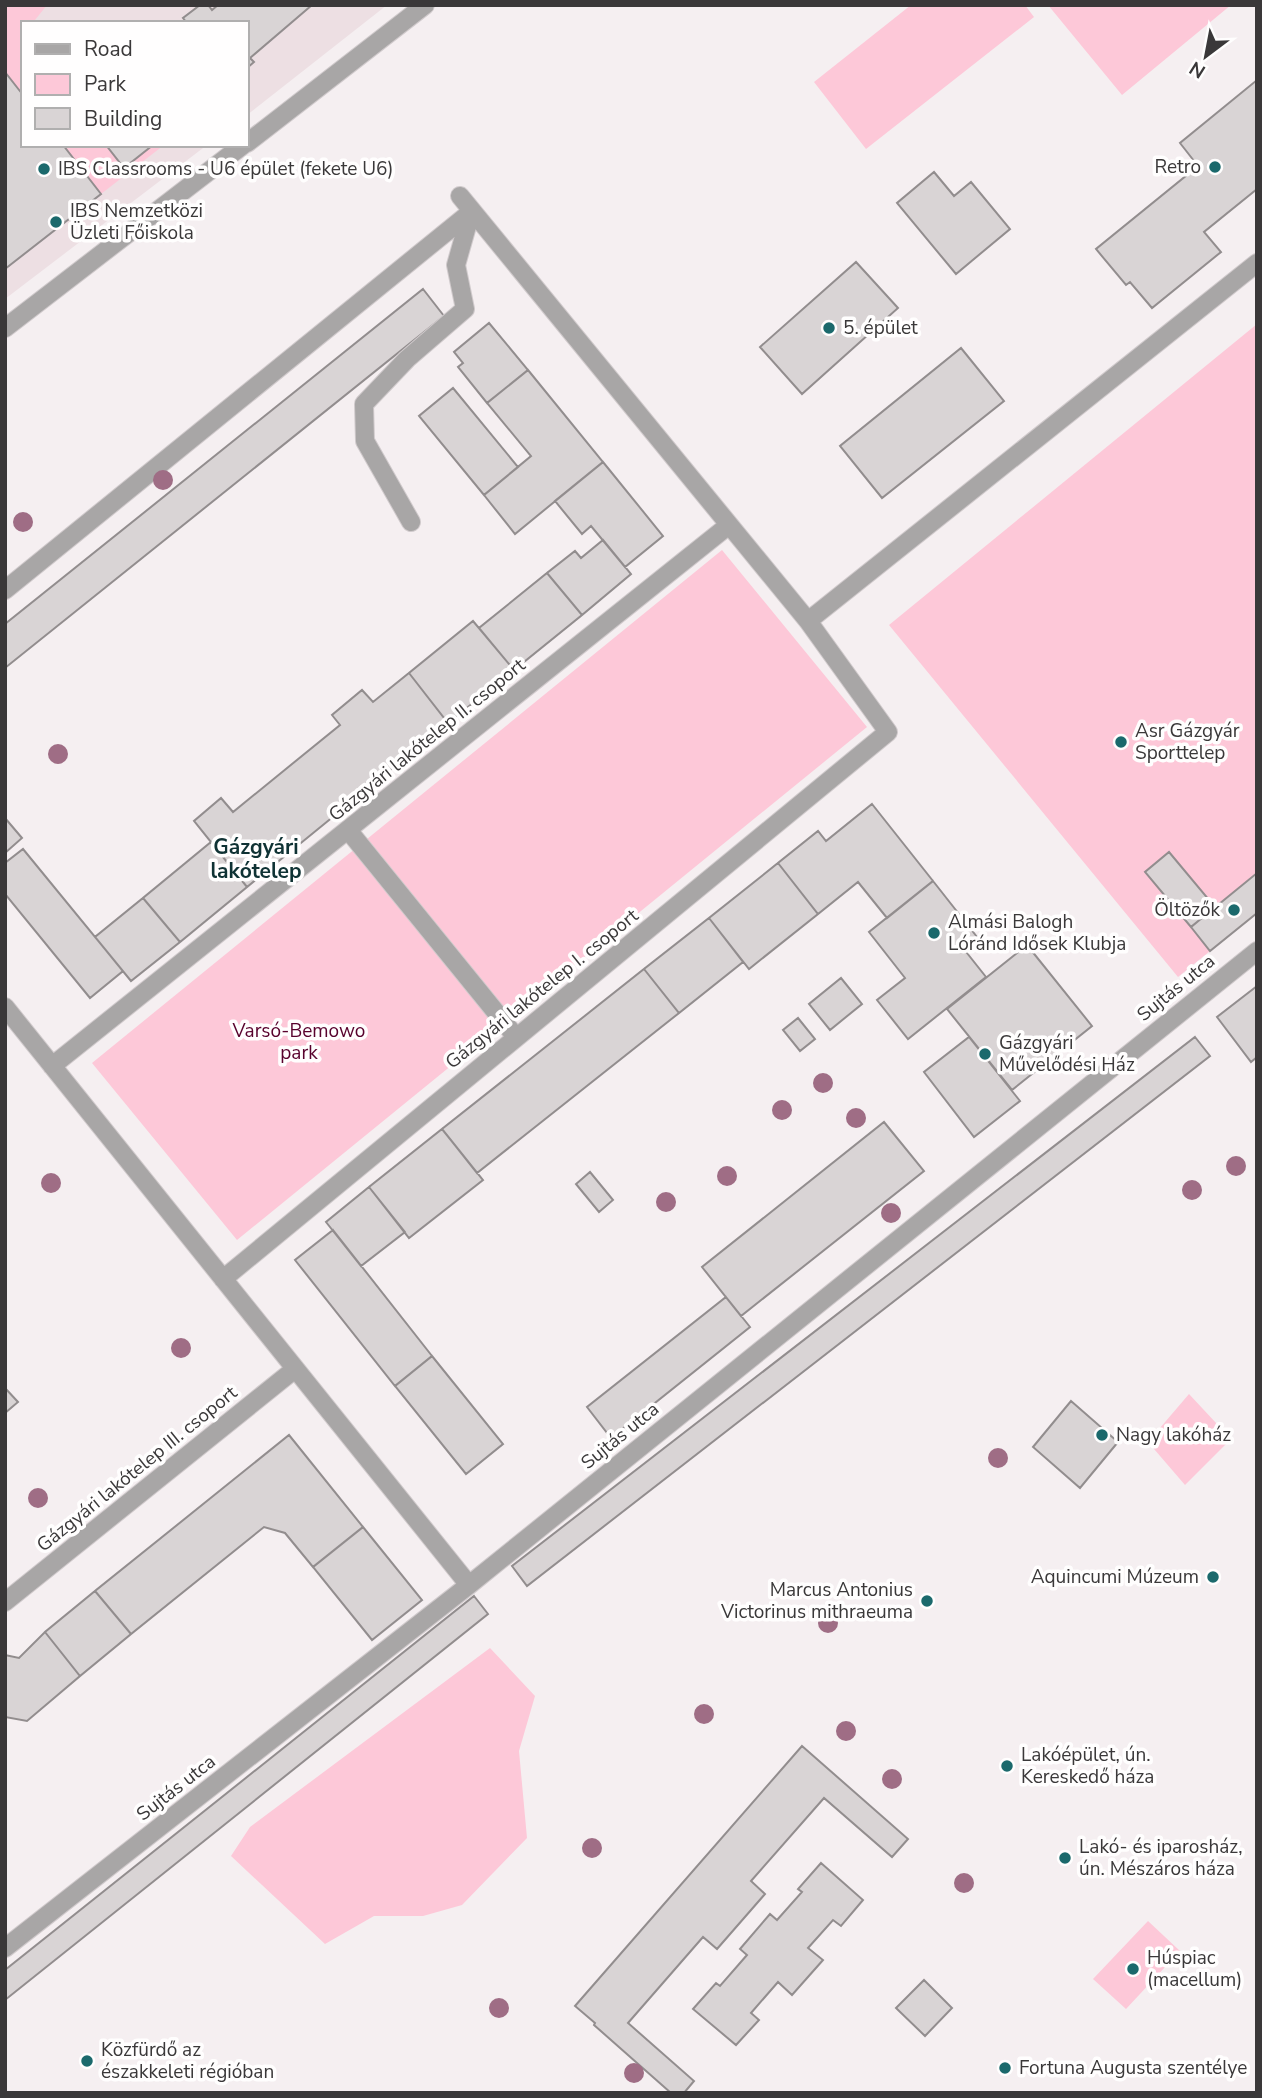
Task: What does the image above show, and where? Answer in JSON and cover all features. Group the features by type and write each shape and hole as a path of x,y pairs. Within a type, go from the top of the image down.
{"street":[{"path":"248,142 425,5"},
{"path":"5,328 241,147"},
{"path":"460,196 808,621 1257,263"},
{"path":"411,522 365,441 364,404 407,359 465,309 456,265 471,212"},
{"path":"5,590 471,212"},
{"name":"Gázgyári lakótelep II. csoport","path":"52,1066 729,525"},
{"name":"Gázgyári lakótelep I. csoport","path":"223,1279 888,732 808,621"},
{"path":"348,830 516,1037"},
{"name":"Sujtás utca","path":"5,1948 469,1585 1257,951"},
{"path":"5,1007 469,1585"},
{"name":"Gázgyári lakótelep III. csoport","path":"5,1602 295,1369"}],"shaded area":[{"name":"IBS Nemzetközi Üzleti Főiskola","path":"5,5 387,5 248,114 248,21 21,21 21,147 204,147 5,299"}],"green space":[{"path":"5,5 47,5 36,21 21,21 21,92 5,72"},
{"path":"911,5 1025,5 1034,17 866,149 814,82"},
{"path":"1048,5 1231,5 1122,95"},
{"path":"65,147 108,147 124,168 150,147 161,147 101,194"},
{"name":"Asr Gázgyár Sporttelep","path":"1257,324 1257,913 1178,977 889,625"},
{"name":"Varsó-Bemowo park","path":"722,550 867,727 237,1240 92,1063"},
{"path":"1189,1394 1231,1439 1185,1485 1148,1442"},
{"path":"490,1648 535,1696 519,1751 527,1838 462,1905 423,1916 374,1916 325,1944 231,1856 250,1827"},
{"path":"1148,1921 1180,1951 1126,2009 1093,1979"}],"building":[{"path":"200,5 208,5 212,10 218,5 312,5 250,58 254,62 248,67 248,21 185,21 183,18"},
{"name":"IBS Classrooms - U6 épület (fekete U6)","path":"5,72 21,92 21,147 65,147 101,194 5,269"},
{"path":"1257,80 1257,189 1204,232 1221,252 1152,308 1130,282 1126,285 1096,249 1198,166 1180,143"},
{"path":"108,147 150,147 124,168"},
{"path":"934,172 954,196 971,182 1010,229 956,274 897,203"},
{"name":"5. épület","path":"856,262 898,308 802,394 760,347"},
{"path":"423,289 444,316 5,668 5,624"},
{"path":"489,323 528,370 487,403 458,367 463,363 454,352"},
{"path":"961,348 1004,401 882,498 840,446"},
{"path":"528,370 603,462 515,534 484,495 531,456 487,403"},
{"path":"453,388 518,467 484,495 419,416"},
{"path":"603,462 663,536 625,567 591,526 582,534 555,501"},
{"path":"603,540 631,574 582,615 547,573 575,551 581,558"},
{"path":"547,573 582,615 514,670 479,628"},
{"path":"473,621 514,670 448,723 409,673"},
{"path":"409,673 448,723 247,887 194,821 221,798 233,812 340,725 332,715 362,690 373,702"},
{"path":"872,804 933,881 887,918 858,882 818,914 778,863 818,831 826,841"},
{"path":"5,818 22,838 5,853"},
{"path":"211,842 247,887 180,942 143,898"},
{"path":"23,849 123,971 90,998 5,894 5,863"},
{"path":"1169,852 1215,907 1191,927 1145,872"},
{"path":"778,863 818,914 749,969 709,918"},
{"name":"Öltözők","path":"1257,873 1257,913 1210,951 1191,927"},
{"path":"933,881 981,942 967,953 986,977 908,1039 877,1000 905,978 869,932"},
{"path":"143,898 180,942 131,981 95,937"},
{"path":"709,918 743,962 679,1013 644,969"},
{"path":"1027,945 1092,1026 1012,1090 947,1009"},
{"path":"644,969 679,1013 477,1173 442,1129"},
{"path":"841,978 862,1004 830,1030 809,1004"},
{"path":"1257,986 1257,1057 1251,1062 1217,1017"},
{"path":"798,1018 815,1039 800,1051 783,1030"},
{"path":"969,1037 1020,1101 974,1137 924,1072"},
{"path":"1195,1037 1210,1056 527,1586 512,1566"},
{"path":"884,1122 924,1171 741,1316 702,1267"},
{"path":"442,1129 483,1180 409,1238 369,1187"},
{"path":"590,1172 613,1200 599,1212 576,1184"},
{"path":"369,1187 405,1232 361,1266 326,1222"},
{"path":"333,1230 432,1356 395,1386 295,1260"},
{"path":"726,1297 750,1327 611,1438 587,1407"},
{"path":"432,1356 503,1444 466,1474 395,1386"},
{"path":"5,1388 18,1402 5,1413"},
{"path":"1071,1401 1118,1442 1080,1488 1033,1447"},
{"path":"289,1435 363,1527 313,1567 285,1533 264,1527 131,1634 95,1591"},
{"path":"363,1527 422,1600 372,1640 313,1567"},
{"path":"95,1591 131,1634 80,1676 45,1632"},
{"path":"474,1596 488,1614 5,2000 5,1970"},
{"path":"45,1632 80,1676 27,1721 5,1717 5,1655 19,1658"},
{"path":"802,1746 908,1839 892,1857 824,1798 751,1881 765,1894 717,1949 703,1937 628,2023 694,2081 684,2093 671,2093 575,2006"},
{"path":"821,1863 863,1900 841,1926 833,1920 808,1948 823,1960 792,1995 778,1982 751,2013 759,2020 736,2045 693,2009 716,1983 720,1986 747,1955 740,1949 770,1914 777,1920 802,1892 798,1889"},
{"path":"924,1980 952,2008 925,2036 896,2008"}],"place":[{"name":"Retro","path":"1215,167"},
{"name":"IBS Classrooms - U6 épület (fekete U6)","path":"44,169"},
{"name":"IBS Nemzetközi Üzleti Főiskola","path":"56,222"},
{"name":"5. épület","path":"829,328"},
{"name":"Asr Gázgyár Sporttelep","path":"1121,742"},
{"name":"Öltözők","path":"1234,910"},
{"name":"Almási Balogh Lóránd Idősek Klubja","path":"934,933"},
{"name":"Gázgyári Művelődési Ház","path":"985,1054"},
{"name":"Nagy lakóház","path":"1102,1435"},
{"name":"Aquincumi Múzeum","path":"1213,1577"},
{"name":"Marcus Antonius Victorinus mithraeuma","path":"927,1601"},
{"name":"Lakóépület, ún. Kereskedő háza","path":"1007,1766"},
{"name":"Lakó- és iparosház, ún. Mészáros háza","path":"1065,1858"},
{"name":"Húspiac (macellum)","path":"1133,1969"},
{"name":"Közfürdő az északkeleti régióban","path":"87,2061"},
{"name":"Fortuna Augusta szentélye","path":"1005,2068"}],"district":[{"name":"Gázgyári lakótelep","path":"256,859"}]}
